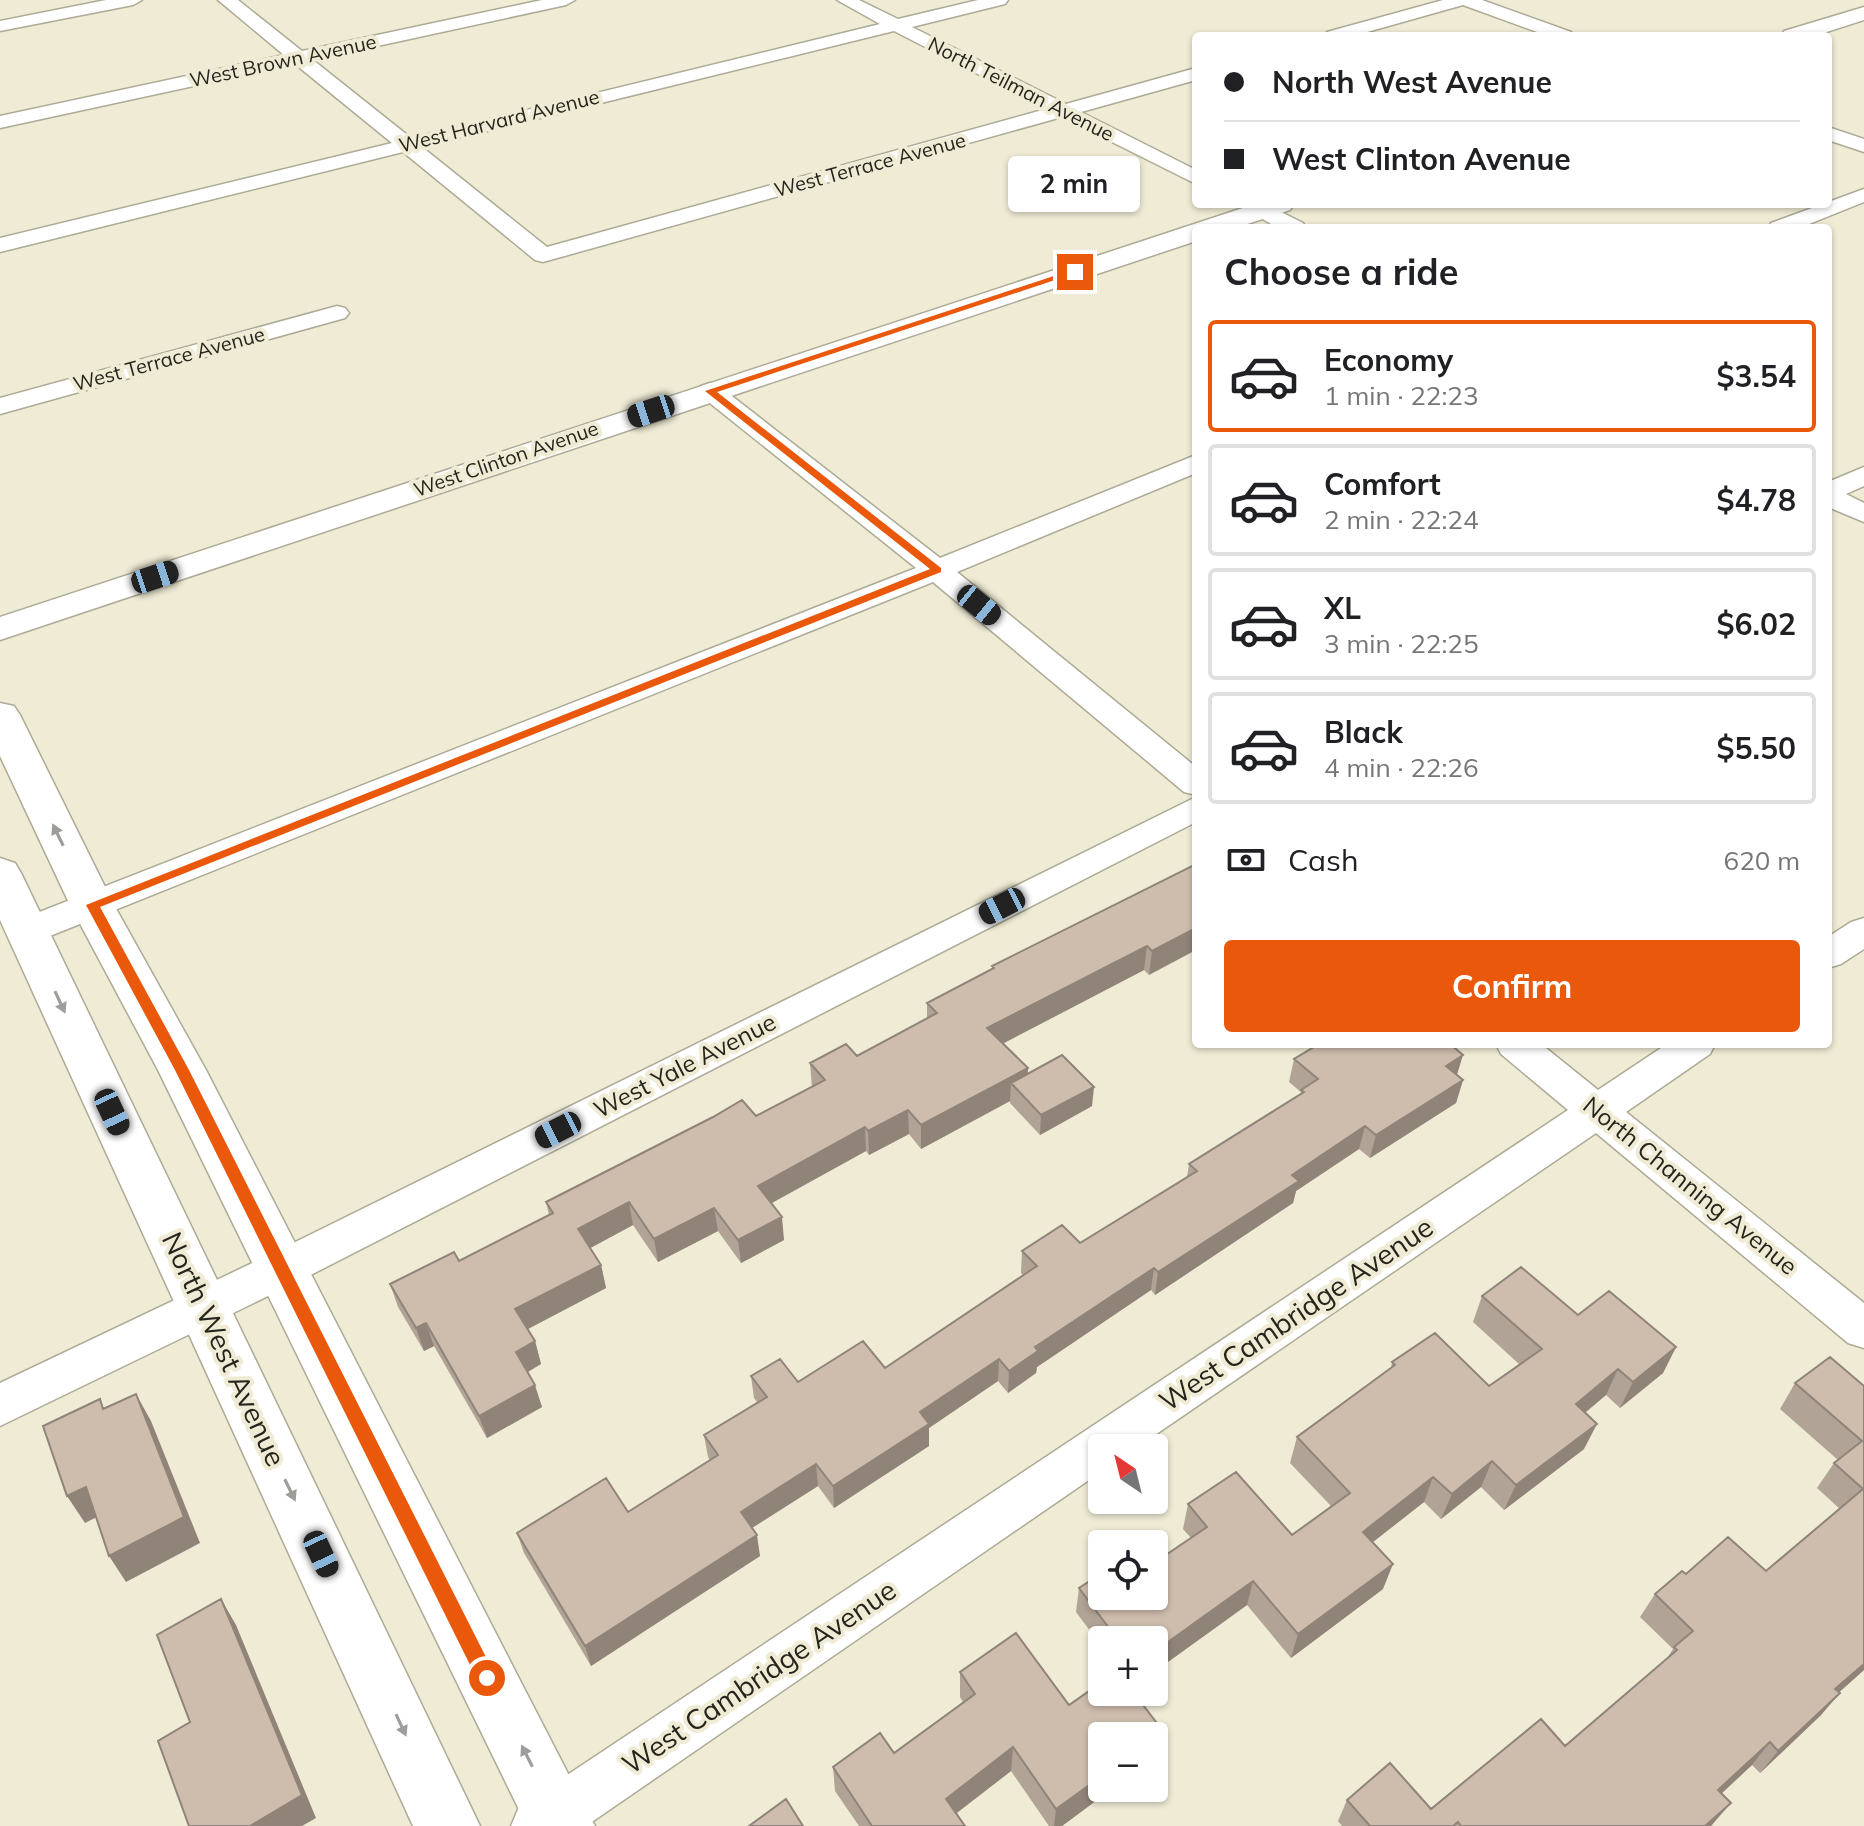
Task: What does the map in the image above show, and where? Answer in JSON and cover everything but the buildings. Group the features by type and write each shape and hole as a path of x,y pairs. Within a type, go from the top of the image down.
{"main road":[{"path":"1805,32 1864,13"},
{"path":"1218,224 1258,208"},
{"name":"West Clinton Avenue","path":"0,629 1192,233"},
{"path":"0,715 92,905 182,1070 552,1822"},
{"name":"North West Avenue","path":"0,873 447,1826"}],"street":[{"path":"0,26 133,0"},
{"path":"227,0 405,144"},
{"name":"West Brown Avenue","path":"0,122 566,0"},
{"name":"North Teilman Avenue","path":"846,0 1192,176"},
{"name":"West Harvard Avenue","path":"0,245 999,0"},
{"path":"1348,32 1464,0 1554,32"},
{"name":"West Terrace Avenue","path":"405,144 543,255 1192,75"},
{"path":"1832,134 1864,146"},
{"path":"1832,207 1864,195"},
{"path":"1266,208 1289,224"},
{"path":"1789,224 1831,208"},
{"name":"West Terrace Avenue","path":"0,406 337,313"},
{"path":"710,391 937,570 1192,781"},
{"path":"27,931 937,570 1192,465"},
{"path":"1832,493 1864,475"},
{"path":"1832,497 1864,514"},
{"name":"West Yale Avenue","path":"0,1405 280,1270 1192,810"},
{"path":"1832,952 1864,931"},
{"name":"North Channing Avenue","path":"1520,1048 1864,1329"},
{"name":"West Cambridge Avenue","path":"552,1822 1690,1048"}],"route":[{"path":"487,1678 182,1070 92,905 937,570 710,391 1075,272"}]}
